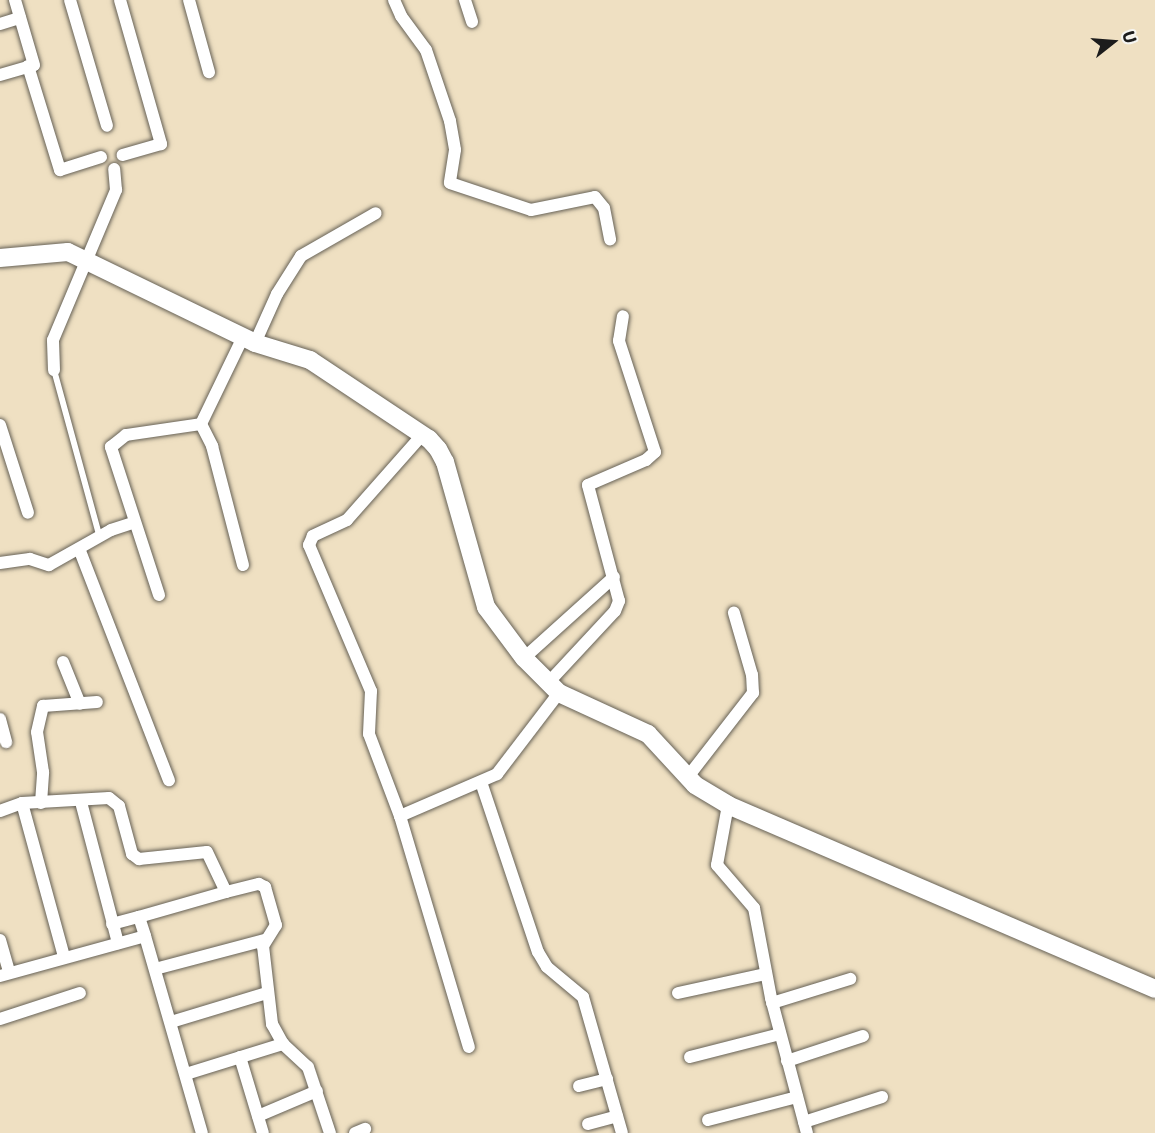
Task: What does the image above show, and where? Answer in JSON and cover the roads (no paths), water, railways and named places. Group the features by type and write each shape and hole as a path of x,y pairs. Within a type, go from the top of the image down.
{"main road":[{"path":"0,258 60,250 88,259 249,340 310,360 423,434 446,462 486,607 524,658 553,688 648,734 687,778 728,805 1155,989"}],"street":[{"path":"0,75 34,64 15,0"},
{"path":"70,0 107,126"},
{"path":"120,0 161,144 123,155"},
{"path":"189,0 209,72"},
{"path":"394,0 426,50 450,121 454,150 450,183 531,210 595,196 604,208 610,239"},
{"path":"465,0 472,22"},
{"path":"0,24 20,18"},
{"path":"28,66 60,170 101,157"},
{"path":"54,370 52,340 116,190 114,169"},
{"path":"201,424 301,256 376,213"},
{"path":"400,816 481,782 503,769 553,688 618,606 614,576 588,485 646,460 653,456 655,447 619,341 623,316"},
{"path":"159,595 111,452 112,443 126,435 201,424"},
{"path":"201,424 212,446 243,565"},
{"path":"0,425 28,513"},
{"path":"423,434 347,520 309,540 371,691 369,734 400,816 469,1047"},
{"path":"0,564 30,559 49,565 80,551 111,530 133,523"},
{"path":"80,551 169,780"},
{"path":"524,658 614,576"},
{"path":"687,778 753,693 752,675 734,613"},
{"path":"63,662 80,704"},
{"path":"41,803 43,772 38,732 43,706 97,702"},
{"path":"0,718 6,742"},
{"path":"481,782 538,952 547,967 583,997 622,1133"},
{"path":"0,811 22,803 81,802 109,798 119,806 132,854 139,859 207,852 226,892"},
{"path":"81,802 118,943"},
{"path":"22,803 64,957"},
{"path":"728,805 717,865 754,908 772,1003 805,1127 882,1096"},
{"path":"112,924 259,884 265,887 276,925 265,940 267,993 272,1024 284,1044 308,1067 330,1133"},
{"path":"139,917 202,1133"},
{"path":"0,940 5,974 145,936"},
{"path":"155,969 265,940"},
{"path":"678,993 766,974"},
{"path":"772,1003 850,979"},
{"path":"0,1019 80,993"},
{"path":"171,1022 267,993"},
{"path":"690,1057 780,1034"},
{"path":"787,1061 863,1036"},
{"path":"186,1074 284,1044"},
{"path":"240,1057 263,1133"},
{"path":"579,1086 607,1079"},
{"path":"258,1116 317,1091"},
{"path":"708,1120 797,1097"},
{"path":"588,1124 617,1116"}],"lane":[{"path":"54,370 99,534"}]}
